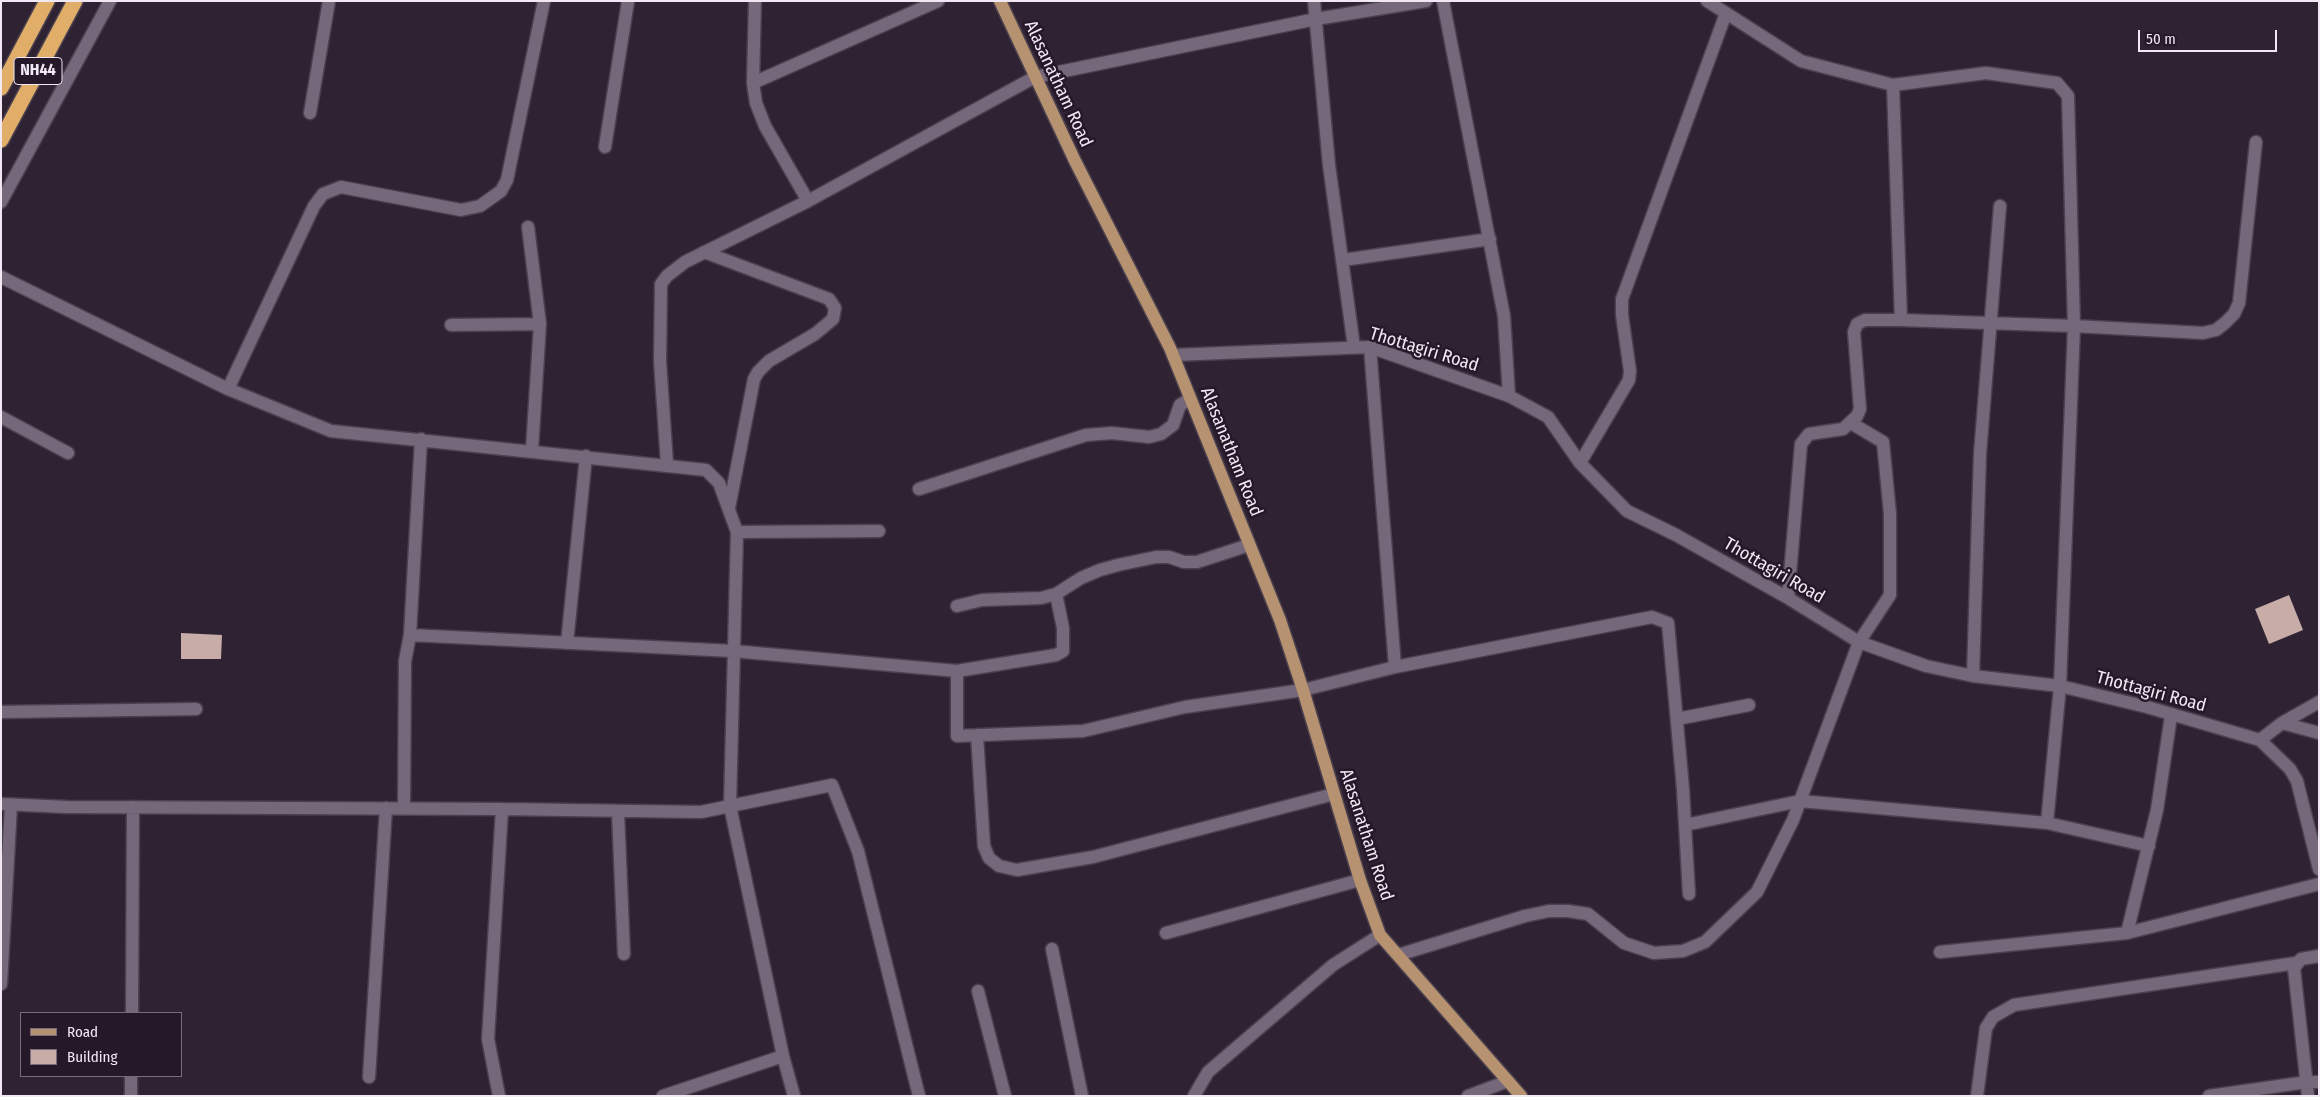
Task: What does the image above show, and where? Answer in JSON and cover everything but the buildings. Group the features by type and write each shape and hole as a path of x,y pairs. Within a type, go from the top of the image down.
{"highway":[{"name":"NH44","path":"1,88 47,1"},
{"name":"NH44","path":"1,140 75,1"}],"main road":[{"name":"Alasanatham Road","path":"1000,1 1173,355 1250,544 1280,620 1304,690 1360,880 1380,935"},
{"path":"1380,935 1521,1096"}],"street":[{"path":"1,202 110,1"},
{"path":"310,113 329,1"},
{"path":"228,389 314,206 323,194 341,187 461,210 480,206 501,191 507,180 544,1"},
{"path":"604,147 628,1"},
{"path":"755,1 752,83 756,104 765,126 808,201"},
{"path":"752,83 938,1"},
{"path":"1314,1 1329,165 1354,347"},
{"path":"667,464 660,361 661,284 673,271 704,252 808,201 1036,77 1316,19 1426,1"},
{"path":"1444,1 1504,316 1509,396"},
{"path":"1707,1 1800,60 1893,85 1986,73 2057,83 2068,96 2074,326 2060,686 2047,824"},
{"path":"1580,463 1629,380 1630,371 1622,315 1622,299 1726,13"},
{"path":"1893,85 1901,320"},
{"path":"1788,598 1800,444 1809,434 1843,429 1852,423 1860,409 1855,327 1865,320 1901,320 2203,333 2216,330 2234,314 2239,304 2256,142"},
{"path":"1973,676 1980,454 2000,206"},
{"path":"528,228 540,324 532,450"},
{"path":"1343,260 1490,239"},
{"path":"704,252 828,299 834,308 833,319 815,334 769,361 754,379 728,509"},
{"path":"1,277 228,389 331,431 667,464 706,470 719,483 737,532 730,806 783,1056 794,1096"},
{"path":"451,325 540,324"},
{"path":"1370,347 1395,667"},
{"name":"Thottagiri Road","path":"1173,355 1370,347 1509,396 1548,416 1580,463 1627,510 1676,535 1788,598 1859,642 1926,666 1973,676 2060,686 2147,707 2171,716 2260,740 2290,769 2297,781 2319,869"},
{"path":"919,489 1086,435 1112,433 1149,437 1161,434 1173,425 1180,405 1190,399"},
{"path":"1,417 68,453"},
{"path":"1398,955 1526,916 1558,911 1588,914 1624,943 1654,952 1683,951 1705,942 1758,892 1800,801 1859,642 1890,595 1890,514 1883,442 1852,423"},
{"path":"404,808 405,661 410,635 421,439"},
{"path":"567,643 586,456"},
{"path":"737,532 879,532"},
{"path":"957,606 982,600 1040,598 1056,594 1081,578 1118,565 1156,557 1169,557 1184,562 1198,562 1250,544"},
{"path":"410,635 733,651 957,671 1056,655 1063,651 1063,628 1056,594"},
{"path":"957,671 957,736 1083,731 1185,707 1304,690 1395,667 1652,617 1668,623 1677,719 1689,894"},
{"path":"2260,740 2282,722 2319,702"},
{"path":"1677,719 1749,705"},
{"path":"1,712 196,709"},
{"path":"2127,933 2157,810 2171,716"},
{"path":"2282,722 2319,733"},
{"path":"977,735 984,846 989,858 999,866 1017,870 1093,857 1334,794"},
{"path":"1,984 6,804 133,807 701,812 832,785 858,850 918,1096"},
{"path":"1685,825 1800,801 2047,824 2149,846"},
{"path":"132,1012 133,807"},
{"path":"369,1077 386,808"},
{"path":"499,1096 488,1039 502,809"},
{"path":"618,812 624,954"},
{"path":"1166,933 1360,880"},
{"path":"1940,952 2127,933 2319,884"},
{"path":"1194,1096 1208,1072 1332,965 1380,935"},
{"path":"1052,949 1082,1096"},
{"path":"1976,1096 1986,1028 1993,1017 2014,1005 2296,963 2301,959 2319,956"},
{"path":"2296,963 2294,968 2313,1082 2308,1096"},
{"path":"978,991 1005,1096"},
{"path":"663,1096 783,1056"},
{"path":"131,1096 132,1077"},
{"path":"1468,1096 1508,1081"},
{"path":"2209,1096 2313,1082"}]}
